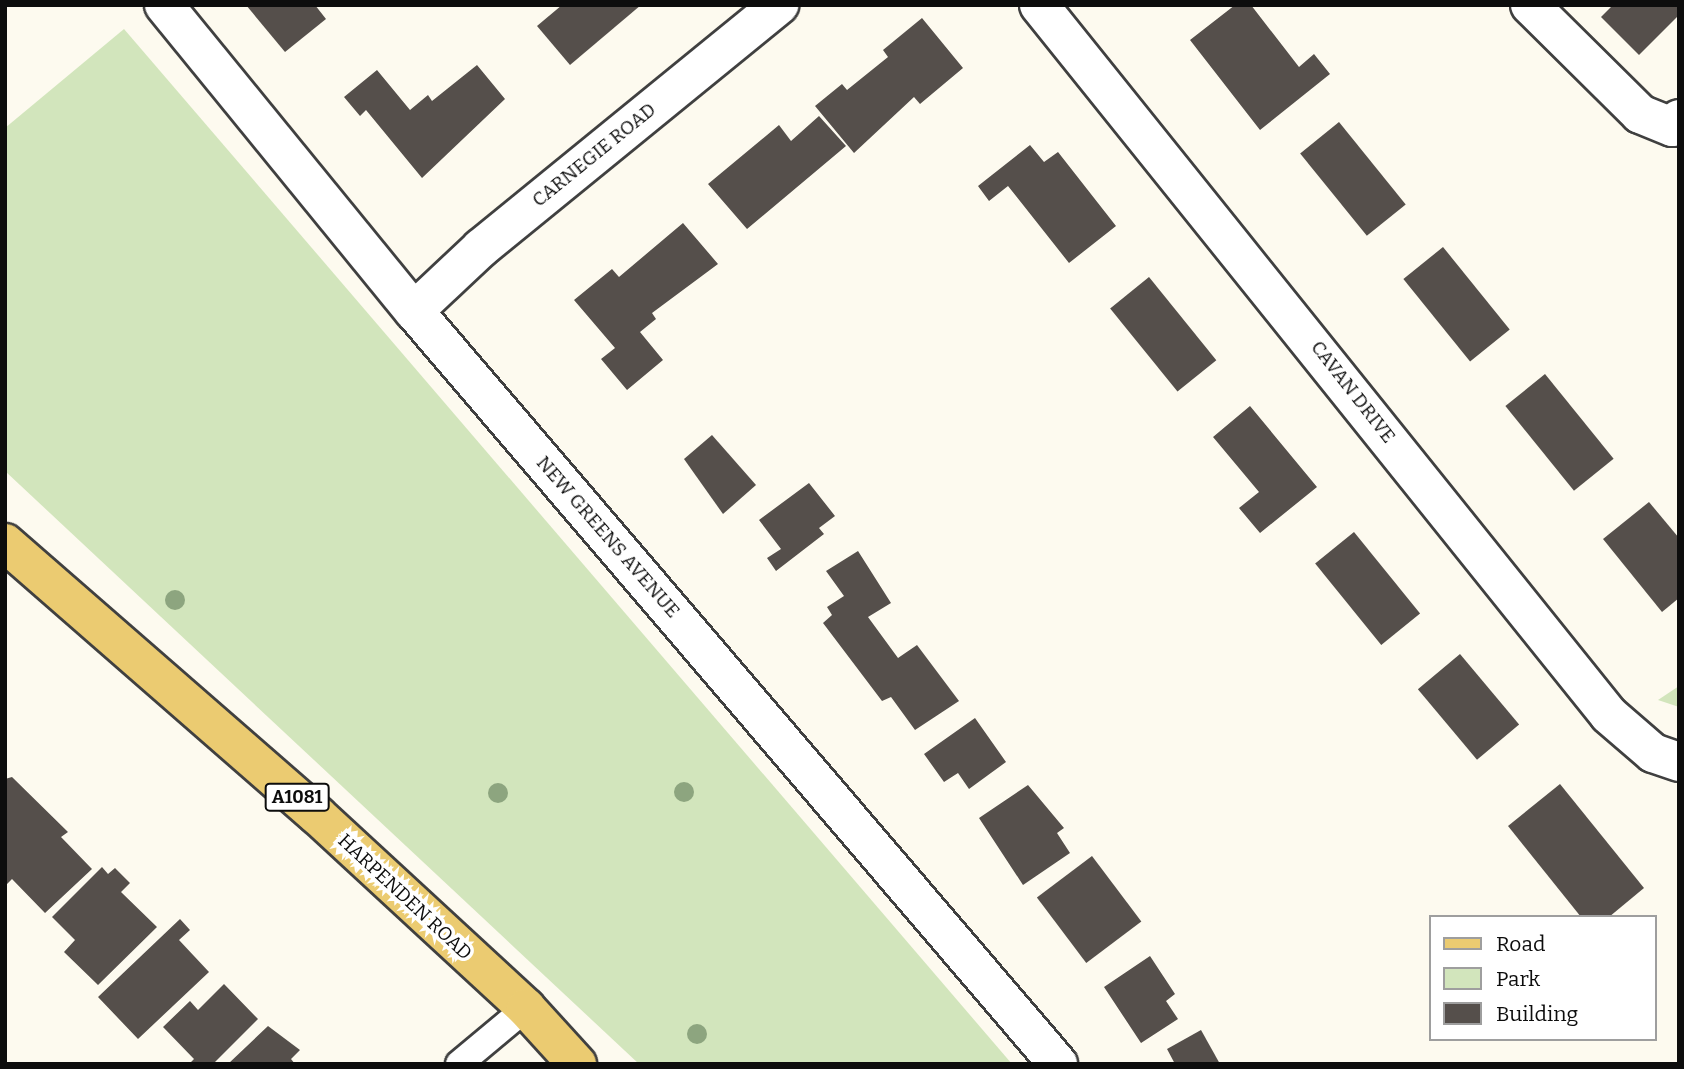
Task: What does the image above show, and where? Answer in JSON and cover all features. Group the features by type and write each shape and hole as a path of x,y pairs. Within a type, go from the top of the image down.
{"main road":[{"name":"HARPENDEN ROAD","path":"5,543 317,815 526,1008 577,1064"}],"street":[{"name":"NEW GREENS AVENUE","path":"164,5 414,311 1058,1064"},
{"name":"CARNEGIE ROAD","path":"414,311 481,248 779,5"},
{"name":"CAVAN DRIVE","path":"1039,5 1609,715 1653,753 1679,762"},
{"path":"1531,5 1640,114 1673,127 1679,119"}],"lane":[{"path":"459,1064 526,1008"}],"green space":[{"path":"124,29 1012,1064 639,1064 5,471 5,128"},
{"path":"1679,686 1679,707 1658,700"}],"building":[{"path":"246,5 315,5 326,19 285,52"},
{"path":"562,5 641,5 570,65 537,26"},
{"path":"1235,5 1251,5 1299,67 1314,54 1330,74 1260,130 1190,40"},
{"path":"1613,5 1679,5 1679,15 1639,55 1601,17"},
{"path":"922,18 963,68 920,104 914,97 854,153 815,106 842,84 847,90 888,57 883,50"},
{"path":"477,65 505,99 422,178 366,110 360,116 344,97 377,70 410,110 428,95 432,101"},
{"path":"819,116 846,146 747,229 708,184 779,125 791,141"},
{"path":"1339,122 1406,204 1367,236 1300,153"},
{"path":"1030,145 1044,162 1058,152 1116,226 1069,263 1008,186 989,201 978,186"},
{"path":"683,223 718,264 652,313 656,319 640,332 663,360 627,390 601,359 615,348 574,300 612,269 619,277"},
{"path":"1443,247 1510,329 1470,361 1403,279"},
{"path":"1149,277 1216,360 1177,392 1110,308"},
{"path":"1545,374 1614,459 1574,491 1505,406"},
{"path":"1250,406 1317,487 1260,533 1239,508 1259,492 1213,437"},
{"path":"712,435 756,485 723,514 684,459"},
{"path":"809,483 835,516 819,528 824,534 776,571 767,558 781,549 759,520"},
{"path":"1649,502 1679,538 1679,598 1662,612 1603,539"},
{"path":"1354,532 1420,614 1381,645 1315,563"},
{"path":"858,551 891,603 868,617 898,658 917,645 959,701 915,730 891,697 882,701 823,623 832,615 827,607 844,596 826,571"},
{"path":"1460,654 1519,724 1477,760 1418,689"},
{"path":"975,718 1006,762 969,789 958,773 944,782 924,754"},
{"path":"12,777 68,832 61,837 92,869 45,913 12,879 5,886 5,779"},
{"path":"1560,784 1644,888 1611,915 1579,915 1508,826"},
{"path":"1028,785 1064,828 1057,833 1070,853 1023,885 979,818"},
{"path":"1092,856 1141,921 1086,963 1037,898"},
{"path":"102,867 108,874 115,868 130,883 121,892 157,927 98,985 64,952 75,940 52,917"},
{"path":"180,919 190,930 179,940 209,972 138,1039 98,997"},
{"path":"1150,956 1175,994 1166,1001 1178,1019 1141,1043 1104,987"},
{"path":"224,984 258,1019 213,1064 189,1064 194,1059 163,1027 190,1001 198,1010"},
{"path":"268,1026 300,1050 291,1059 295,1064 228,1064"},
{"path":"1201,1030 1220,1064 1175,1064 1167,1049"}]}
